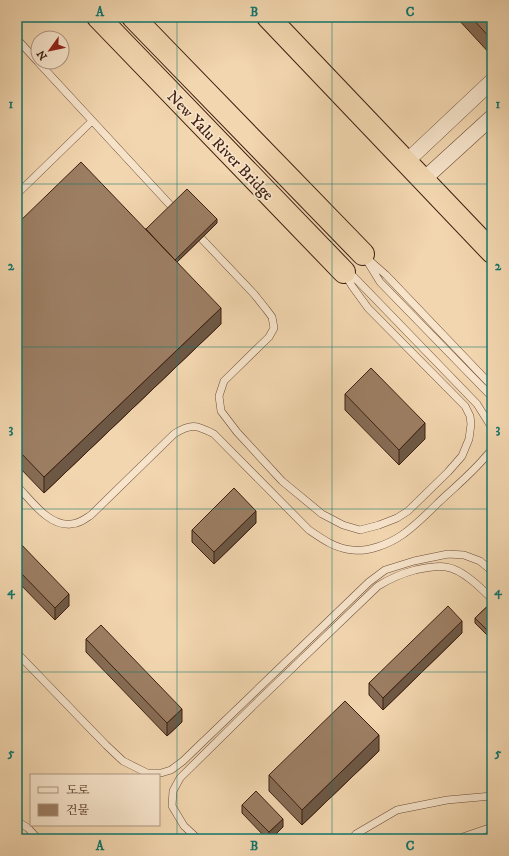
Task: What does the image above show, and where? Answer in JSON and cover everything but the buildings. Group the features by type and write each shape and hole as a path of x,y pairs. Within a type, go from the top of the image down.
{"highway":[{"name":"New Yalu River Bridge","path":"98,17 344,272"},
{"name":"New Yalu River Bridge","path":"133,17 363,254"},
{"path":"268,17 492,252"}],"street":[{"path":"406,162 492,81"},
{"path":"424,180 492,117"}],"lane":[{"path":"17,39 30,53"},
{"path":"45,70 172,207"},
{"path":"17,194 92,121"},
{"path":"201,238 254,294 272,317 274,328 269,337 224,381 219,396 221,411 237,432 282,481 296,493 322,514 343,525 360,530 397,518 408,511 448,472 462,456 469,439 472,424 465,406 368,308 344,272"},
{"path":"363,254 386,275 492,386"},
{"path":"363,254 380,282 492,397"},
{"path":"344,272 354,277 477,404 492,428"},
{"path":"17,486 51,519 63,524 72,524 91,515 174,434 183,428 192,426 204,428 214,434 294,516 314,534 336,547 353,550 369,549 383,545 401,536 476,468 492,449"},
{"path":"17,654 122,761 147,773 161,773 171,770 183,761 368,582 385,570 414,561 448,554 464,555 480,561 492,571"},
{"path":"198,839 184,826 172,806 173,791 180,778 378,586 401,574 430,567 447,567 458,571 470,579 492,598"},
{"path":"351,839 356,834 397,810 447,800 492,796"},
{"path":"17,821 28,828 38,839"},
{"path":"457,839 492,828"}]}
